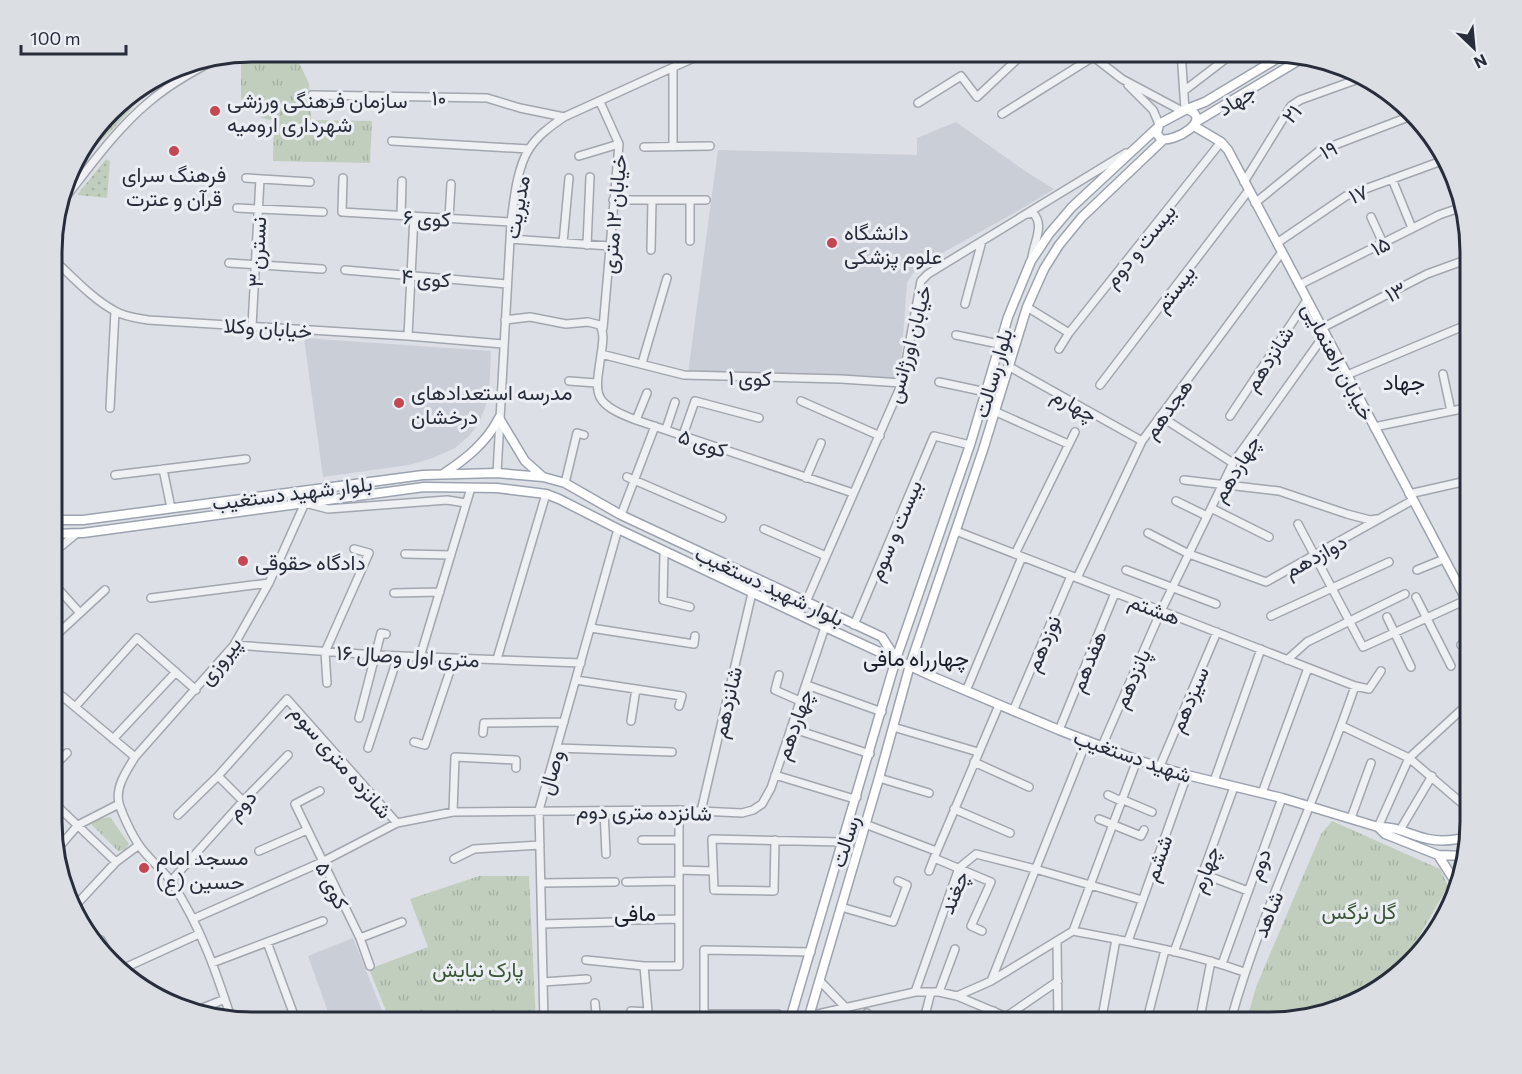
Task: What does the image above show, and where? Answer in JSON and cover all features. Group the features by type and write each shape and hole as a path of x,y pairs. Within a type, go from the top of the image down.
{"main road":[{"name":"جهاد","path":"1158,126 1185,110 1205,102 1271,62"},
{"name":"جهاد","path":"1163,140 1169,140 1212,115 1294,63"},
{"path":"1205,102 1203,107 1205,111 1212,115"},
{"path":"1185,110 1194,113 1195,124"},
{"name":"خیابان راهنمایی","path":"1195,124 1221,142 1228,150 1460,589"},
{"path":"1158,126 1157,134 1163,140"},
{"name":"بلوار رسالت","path":"896,659 970,445 1008,317 1031,261 1049,234 1072,207 1158,126"},
{"name":"بلوار رسالت","path":"910,665 983,450 1022,322 1044,269 1082,217 1163,140"},
{"path":"1008,317 1022,322"},
{"path":"442,475 479,446 493,430 499,418"},
{"path":"499,418 525,461 543,477"},
{"path":"970,445 983,450"},
{"path":"497,473 497,488"},
{"name":"بلوار شهید دستغیب","path":"62,520 83,520 423,476 497,473 543,477 565,483 621,515 882,638 896,659"},
{"name":"بلوار شهید دستغیب","path":"62,534 76,534 424,487 497,488 546,494 664,552 896,659"},
{"path":"618,530 621,515"},
{"name":"شهید دستغیب","path":"896,659 1013,711 1137,760 1187,775 1282,798 1377,827"},
{"name":"رسالت","path":"792,1012 870,754 896,659"},
{"name":"رسالت","path":"810,1012 910,665"},
{"path":"857,797 872,801"},
{"path":"1377,827 1388,826 1436,841 1460,838"},
{"path":"1377,827 1385,834 1438,855 1457,856"},
{"path":"1438,855 1452,877"}],"street":[{"name":"مدیریت","path":"497,473 511,222 517,184 529,149 545,130 564,117 686,62"},
{"path":"918,103 961,76 977,97 1015,62"},
{"path":"1002,114 1077,62"},
{"path":"1100,62 1122,79 1153,110 1158,126"},
{"path":"1122,79 1185,110 1182,62"},
{"path":"1185,90 1222,62"},
{"path":"673,68 673,147"},
{"path":"73,188 103,150 147,103 178,80 196,70"},
{"name":"۲۱","path":"1246,186 1291,106 1300,100 1353,81"},
{"name":"۱۰","path":"312,95 487,98 520,108 564,117"},
{"name":"خیابان ۱۲ متری","path":"600,102 619,144 601,354"},
{"name":"۱۹","path":"1255,203 1319,151 1406,118"},
{"path":"392,141 529,149"},
{"name":"بیست و دوم","path":"1059,349 1069,333 1221,142"},
{"path":"579,156 619,144"},
{"path":"644,147 710,146"},
{"name":"خیابان اورژانس","path":"806,602 902,383 921,281 928,274 1134,148"},
{"name":"۱۷","path":"1277,243 1346,196 1438,162"},
{"path":"587,245 590,177"},
{"path":"246,178 309,182"},
{"name":"کوی ۶","path":"343,178 342,212 511,222"},
{"path":"563,243 569,178"},
{"name":"نسترن ۳","path":"252,326 260,179"},
{"path":"1392,179 1412,228"},
{"path":"401,215 402,181"},
{"path":"449,218 451,184"},
{"name":"بیستم","path":"1100,385 1246,186"},
{"path":"613,200 706,200"},
{"path":"651,250 652,200"},
{"path":"690,200 690,241"},
{"path":"237,208 323,212"},
{"name":"۱۵","path":"1299,285 1412,228 1456,209"},
{"path":"1023,216 1032,213 1039,225 1031,261"},
{"path":"408,336 414,216"},
{"path":"1371,217 1383,243"},
{"path":"510,239 610,246"},
{"path":"966,304 982,241"},
{"name":"هجدهم","path":"1074,577 1142,441 1282,252"},
{"name":"۱۳","path":"1323,331 1427,274 1460,262"},
{"path":"229,263 322,269"},
{"name":"خیابان وکلا","path":"62,267 115,311 148,320 503,344"},
{"name":"کوی ۴","path":"345,270 507,284"},
{"path":"642,363 667,278"},
{"name":"شانزدهم","path":"1230,416 1307,300"},
{"path":"1027,308 1069,333"},
{"path":"110,408 115,311"},
{"path":"505,320 530,317 566,324 588,322 600,325 603,330"},
{"path":"1347,375 1460,328"},
{"name":"چهاردهم","path":"1161,611 1233,464 1323,331"},
{"path":"956,335 999,345"},
{"path":"569,381 596,383 601,354"},
{"name":"کوی ۱","path":"601,354 684,375 902,383"},
{"name":"چهارم","path":"1008,366 1142,441"},
{"path":"1443,374 1451,411"},
{"path":"939,382 986,392"},
{"name":"کوی ۵","path":"596,383 599,396 609,408 636,420 853,493"},
{"path":"636,420 647,393"},
{"path":"801,401 880,436"},
{"path":"666,429 675,402"},
{"path":"683,435 695,402 759,418"},
{"path":"1374,427 1460,409"},
{"path":"994,411 1068,444"},
{"path":"1160,417 1233,464"},
{"path":"621,515 655,426"},
{"path":"966,691 1019,555 1075,432"},
{"path":"565,483 577,433 584,435"},
{"name":"بیست و سوم","path":"854,625 934,436 970,445"},
{"path":"806,477 821,443"},
{"path":"115,475 246,459"},
{"path":"163,469 171,508"},
{"path":"627,477 722,518"},
{"path":"1184,480 1279,491 1347,514 1370,520 1380,519"},
{"name":"دوازدهم","path":"1148,533 1189,554 1266,582 1380,519 1411,497 1460,483"},
{"path":"420,657 471,488"},
{"path":"498,659 546,494"},
{"path":"305,503 328,509 447,500 466,503"},
{"path":"1176,501 1207,516"},
{"name":"پیروزی","path":"119,804 118,796 124,775 135,757 234,645 269,583 305,503"},
{"path":"1211,508 1269,537"},
{"path":"1298,524 1364,647 1460,603"},
{"path":"764,529 826,556"},
{"name":"وصال","path":"544,1012 539,810 618,530"},
{"name":"هشتم","path":"956,531 1355,686"},
{"path":"62,546 76,534"},
{"path":"327,683 325,652 369,554 354,549"},
{"path":"664,552 663,600 690,607"},
{"path":"405,554 451,555"},
{"path":"1417,570 1444,559"},
{"path":"1271,616 1333,590 1389,562"},
{"path":"1126,570 1216,604"},
{"name":"نوزدهم","path":"1013,711 1074,577"},
{"path":"151,598 269,583"},
{"path":"62,630 105,590"},
{"path":"394,592 440,592"},
{"path":"62,593 80,613"},
{"name":"شانزدهم","path":"701,811 752,593"},
{"name":"هفدهم","path":"1059,730 1115,593"},
{"path":"1287,660 1307,642 1405,594"},
{"path":"1416,597 1451,666"},
{"name":"پانزدهم","path":"1102,746 1161,611"},
{"path":"1387,617 1411,667"},
{"name":"چهاردهم","path":"748,812 762,804 768,797 825,627"},
{"path":"591,628 694,644 695,636"},
{"name":"سیزدهم","path":"1160,766 1217,632"},
{"path":"359,718 381,633 386,634"},
{"path":"75,707 136,638 196,690"},
{"name":"۱۶ متری اول وصال","path":"234,645 376,656 581,663"},
{"path":"1214,781 1261,649"},
{"path":"368,748 398,656"},
{"path":"414,742 425,746 454,659"},
{"path":"1262,793 1308,668"},
{"path":"1355,686 1369,689 1381,671"},
{"path":"113,739 176,672"},
{"path":"779,675 775,690 800,701"},
{"path":"576,680 682,696 679,706"},
{"path":"807,685 882,712"},
{"name":"شاهد","path":"1233,1012 1244,972 1342,726 1355,686"},
{"path":"631,721 636,689"},
{"path":"62,696 135,757"},
{"name":"شانزده متری سوم","path":"218,776 287,699 397,823"},
{"path":"929,871 999,705"},
{"path":"1377,827 1409,758 1460,711"},
{"path":"483,733 484,723 564,722"},
{"path":"1342,726 1409,758 1460,800"},
{"path":"893,727 978,752"},
{"path":"792,728 870,754"},
{"path":"991,981 1088,740"},
{"path":"557,748 672,752"},
{"path":"62,758 67,753"},
{"name":"دوم","path":"171,881 288,755"},
{"path":"453,812 455,758 516,760 516,768"},
{"path":"957,996 991,981 1073,932 1137,760"},
{"path":"974,762 1029,787"},
{"path":"1351,818 1371,762"},
{"path":"775,775 850,798 857,797"},
{"name":"ششم","path":"1128,941 1187,775"},
{"path":"178,815 218,776 243,801"},
{"path":"1400,830 1432,776"},
{"path":"879,778 929,793"},
{"name":"چهارم","path":"1174,952 1234,786"},
{"name":"کوی ۵","path":"320,791 295,804 360,938 370,966"},
{"path":"1108,795 1152,812"},
{"name":"دوم","path":"1222,964 1282,798"},
{"path":"63,843 78,825 119,804 139,845 171,881 193,919 229,1011"},
{"path":"954,809 1010,833"},
{"name":"شانزده متری دوم","path":"539,810 748,812"},
{"name":"شانزده متری سوم","path":"193,919 322,862 397,823 453,812 539,810"},
{"path":"586,960 644,966 679,966 679,810"},
{"path":"62,811 116,862"},
{"path":"604,811 606,855"},
{"path":"1099,819 1141,836 1144,831"},
{"path":"865,824 992,882 971,926 982,931"},
{"path":"259,852 307,830"},
{"path":"775,840 774,891 714,890 712,839 775,840 843,842"},
{"path":"642,840 679,840"},
{"path":"79,902 116,862 139,845"},
{"path":"454,859 474,849 540,845"},
{"name":"چغند","path":"915,992 959,868 980,853 1035,869"},
{"path":"1035,869 1142,900"},
{"path":"679,870 713,871"},
{"path":"1203,874 1248,891"},
{"path":"626,882 679,881"},
{"path":"841,907 893,922 907,885 898,881"},
{"path":"541,883 615,882"},
{"path":"632,920 679,919"},
{"path":"212,963 323,921"},
{"path":"360,938 402,922"},
{"path":"542,924 615,922"},
{"path":"1073,932 1128,941 1211,961 1244,972"},
{"path":"128,966 199,934"},
{"path":"1103,1012 1116,939"},
{"path":"267,942 294,1012"},
{"path":"1057,943 1058,1012"},
{"path":"927,1012 955,949"},
{"path":"704,1012 704,950 811,952"},
{"path":"1149,1012 1165,950"},
{"path":"1200,1012 1211,961"},
{"path":"632,1011 648,1012 644,966"},
{"path":"543,982 587,979"},
{"path":"820,981 846,1008"},
{"path":"1013,1012 1058,981"},
{"path":"832,1012 915,992 935,992 957,996 994,1011"},
{"path":"205,1007 225,999"},
{"path":"596,1003 596,1012"}],"shaded area":[{"name":"دانشگاه علوم پزشکی","path":"956,122 1054,189 917,267 907,283 901,363 896,379 688,373 718,150 917,155 917,138"},
{"name":"مدرسه استعدادهای درخشان","path":"304,338 491,351 489,397 479,423 455,448 433,458 409,465 323,477"},
{"path":"353,938 383,1012 328,1012 308,956"}],"green space":[{"path":"299,62 309,84 311,120 372,121 370,163 273,161 274,121 262,118 258,111 241,111 241,63"},
{"path":"141,97 92,149 109,126"},
{"path":"106,159 110,161 107,198 77,195"},
{"path":"110,817 129,844 125,850 118,851 91,824 97,819"},
{"name":"گل نرگس","path":"1332,821 1440,869 1448,886 1412,948 1376,980 1354,993 1320,1006 1295,1011 1249,1012 1256,987 1321,834"},
{"name":"پارک نیایش","path":"479,876 529,876 535,1012 387,1012 369,969 428,947 410,899"}],"place":[{"name":"سازمان فرهنگی ورزشی شهرداری ارومیه","path":"215,111"},
{"name":"فرهنگ سرای قرآن و عترت","path":"174,151"},
{"name":"دانشگاه علوم پزشکی","path":"832,243"},
{"name":"مدرسه استعدادهای درخشان","path":"399,403"},
{"name":"دادگاه حقوقی","path":"243,561"},
{"name":"مسجد امام حسین (ع)","path":"144,868"}],"district":[{"name":"جهاد","path":"1404,381"},
{"name":"چهارراه مافی","path":"916,657"},
{"name":"مافی","path":"635,912"}]}
